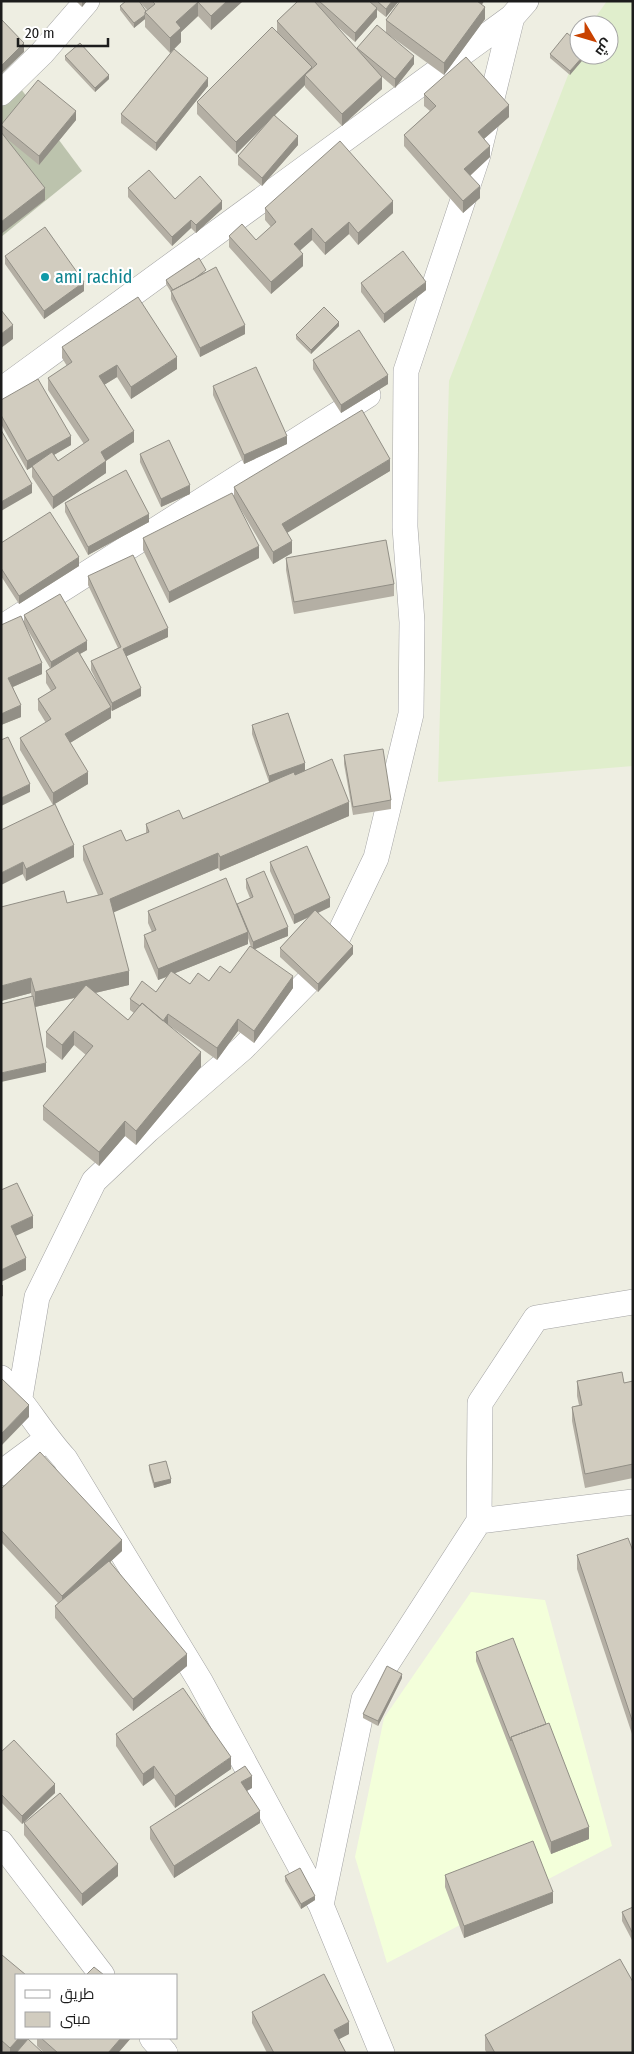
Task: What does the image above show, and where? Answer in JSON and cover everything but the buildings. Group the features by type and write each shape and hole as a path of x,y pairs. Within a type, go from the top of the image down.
{"street":[{"path":"1,93 42,52 87,1"},
{"path":"20,1397 37,1297 94,1181 148,1130 242,1048 325,964 376,858 411,714 412,622 405,527 406,371 478,156 519,9"},
{"path":"1,390 519,9"},
{"path":"1,628 406,371"},
{"path":"321,1905 364,1699 479,1521 480,1404 536,1318 633,1302"},
{"path":"1,1378 20,1397 47,1439 65,1458 200,1681 321,1905 382,2053"},
{"path":"1,1473 47,1439"},
{"path":"479,1521 633,1502"},
{"path":"1,1843 101,1974"},
{"path":"153,2039 165,2053"}],"shaded area":[{"path":"607,1 633,1 633,766 438,782 449,381 572,65 619,65 619,15 597,15"},
{"path":"21,89 82,171 1,237 1,107"},
{"path":"471,1592 545,1600 612,1846 387,1963 355,1857 384,1718"}],"place":[{"name":"ami rachid","path":"45,277"}]}
